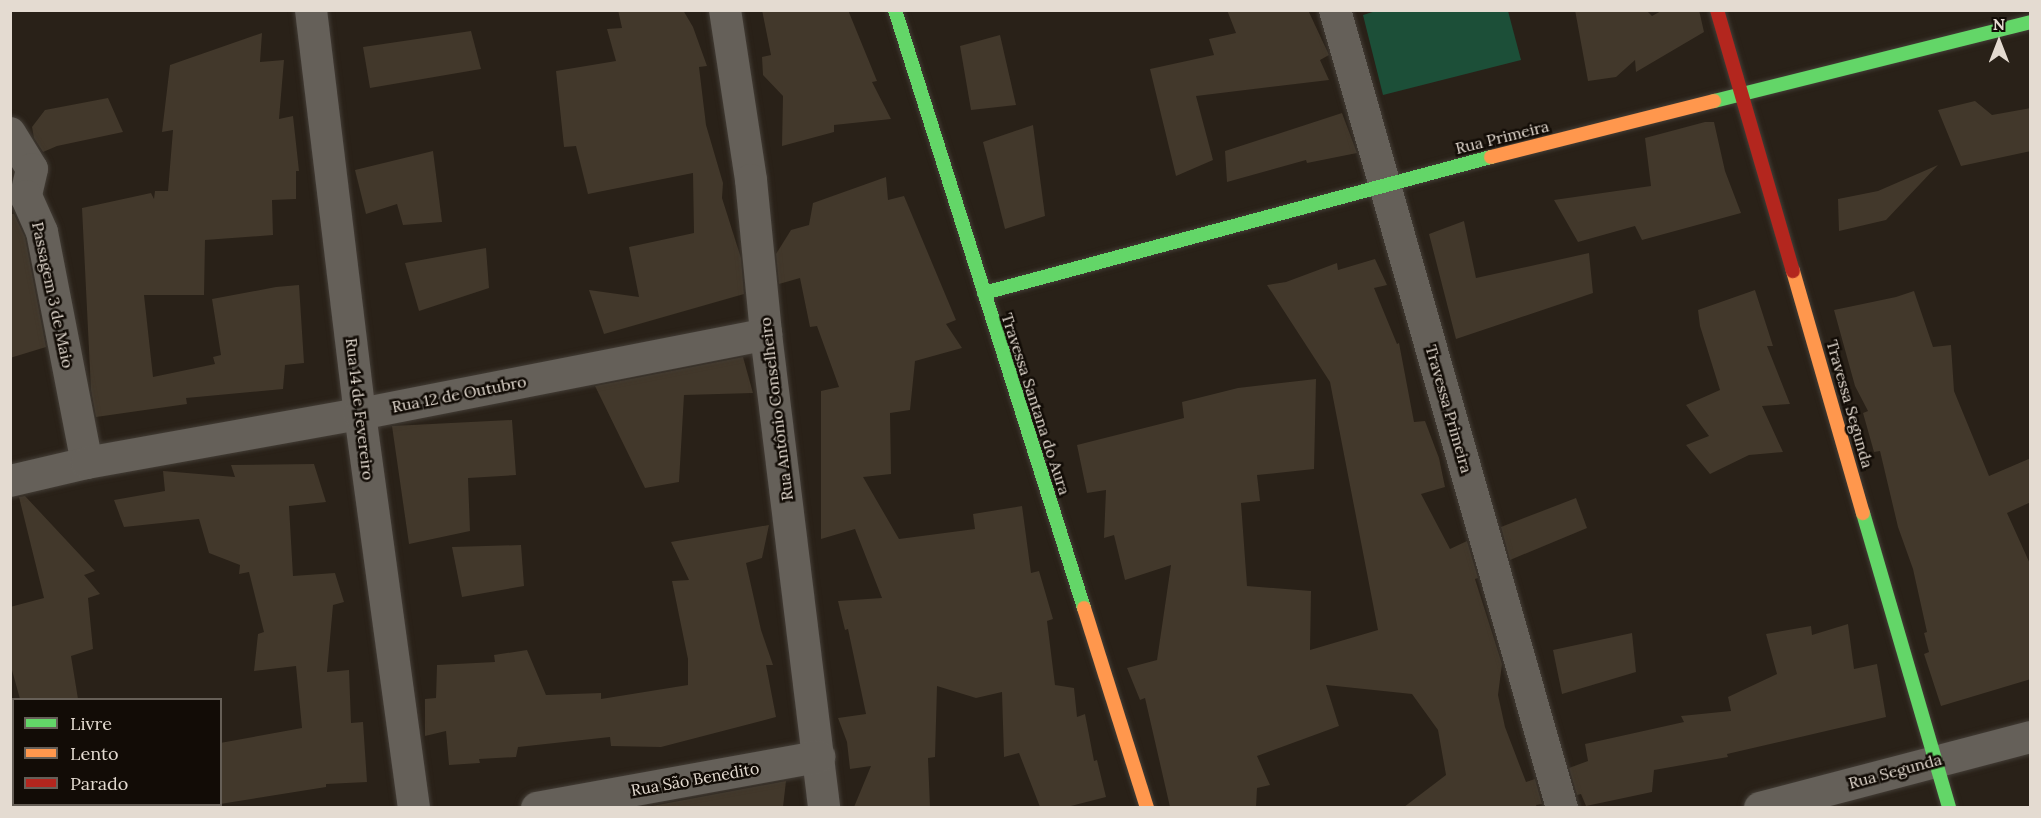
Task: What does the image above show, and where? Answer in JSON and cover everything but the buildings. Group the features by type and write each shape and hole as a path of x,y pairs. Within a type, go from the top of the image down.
{"street":[{"name":"Rua 14 de Fevereiro","path":"311,10 360,414 414,807"},
{"name":"Rua Antônio Conselheiro","path":"725,10 751,180 766,334 824,807"},
{"name":"Travessa Santana do Aura","path":"895,10 1147,807"},
{"name":"Travessa Primeira","path":"1335,10 1562,807"},
{"name":"Travessa Segunda","path":"1717,10 1949,807"},
{"name":"Rua Primeira","path":"984,293 1385,183 2031,22"},
{"name":"Passagem 3 de Maio","path":"10,133 32,169 26,195 42,232 87,463"},
{"name":"Rua 12 de Outubro","path":"10,481 87,463 360,414 766,334"},
{"name":"Rua Segunda","path":"1760,807 2031,737"},
{"name":"Rua São Benedito","path":"537,807 819,757"}],"green space":[{"path":"1379,10 1508,11 1521,60 1383,95 1363,15"}],"traffic: fast":[{"path":"895,10 1084,608"},
{"path":"1714,101 2030,22"},
{"path":"984,293 1491,157"},
{"path":"1863,513 1949,808"}],"traffic: slow":[{"path":"1491,157 1714,101"},
{"path":"1793,271 1863,513"},
{"path":"1084,608 1147,808"}],"traffic: jam":[{"path":"1717,10 1793,271"}]}
